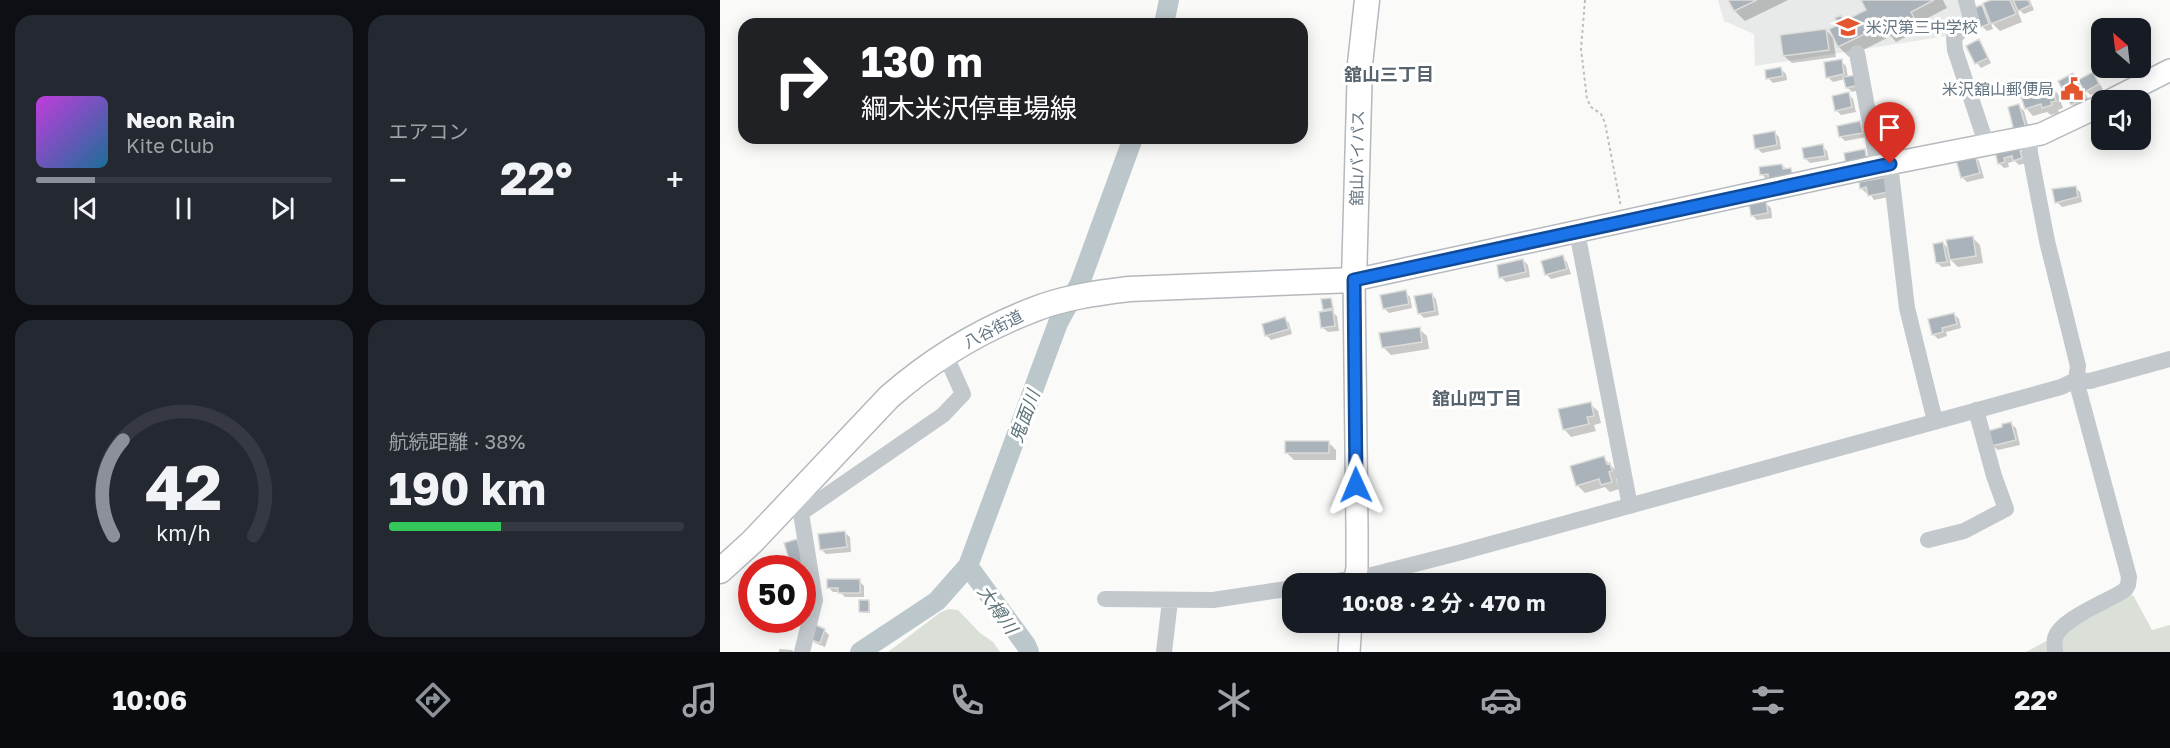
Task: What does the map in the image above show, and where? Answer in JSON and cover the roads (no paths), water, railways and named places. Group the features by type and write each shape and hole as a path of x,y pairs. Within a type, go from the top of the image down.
{"highway":[{"name":"舘山バイパス","path":"1354,280 1360,64 1367,0"},
{"name":"八谷街道","path":"720,571 795,507 889,397 914,375 945,354 1000,324 1031,310 1061,301 1128,289 1354,280"}],"main road":[{"path":"2131,90 2170,70"},
{"path":"1356,573 1354,280 1986,143 2029,136 2051,130 2091,110"},
{"path":"1349,652 1350,633"}],"street":[{"path":"1966,0 1971,19 1954,38 1955,50 1986,143"},
{"path":"1857,53 1884,165 1907,308 1935,421"},
{"path":"2029,136 2030,153 2047,240 2078,366 2076,380 2129,577 2125,590 2061,629 2055,637 2055,652"},
{"path":"1577,232 1630,506"},
{"path":"802,652 815,600 795,507 943,415 959,400 963,394 945,354"},
{"path":"1384,573 2061,387 2076,380 2090,381 2170,359"},
{"path":"1928,540 1964,531 2006,509 1994,476 1976,410"},
{"path":"1105,599 1214,600 1282,590"},
{"path":"1164,652 1170,601"}],"waterway":[{"name":"鬼面川","path":"1165,18 1169,0"},
{"name":"鬼面川","path":"860,652 937,601 968,566 1058,323 1080,283 1131,144"},
{"name":"大樽川","path":"968,566 1029,652"}],"place":[{"name":"米沢第三中学校","path":"1848,27"},
{"name":"米沢舘山郵便局","path":"2072,89"}],"district":[{"name":"舘山三丁目","path":"1389,74"},
{"name":"舘山四丁目","path":"1477,398"}]}
